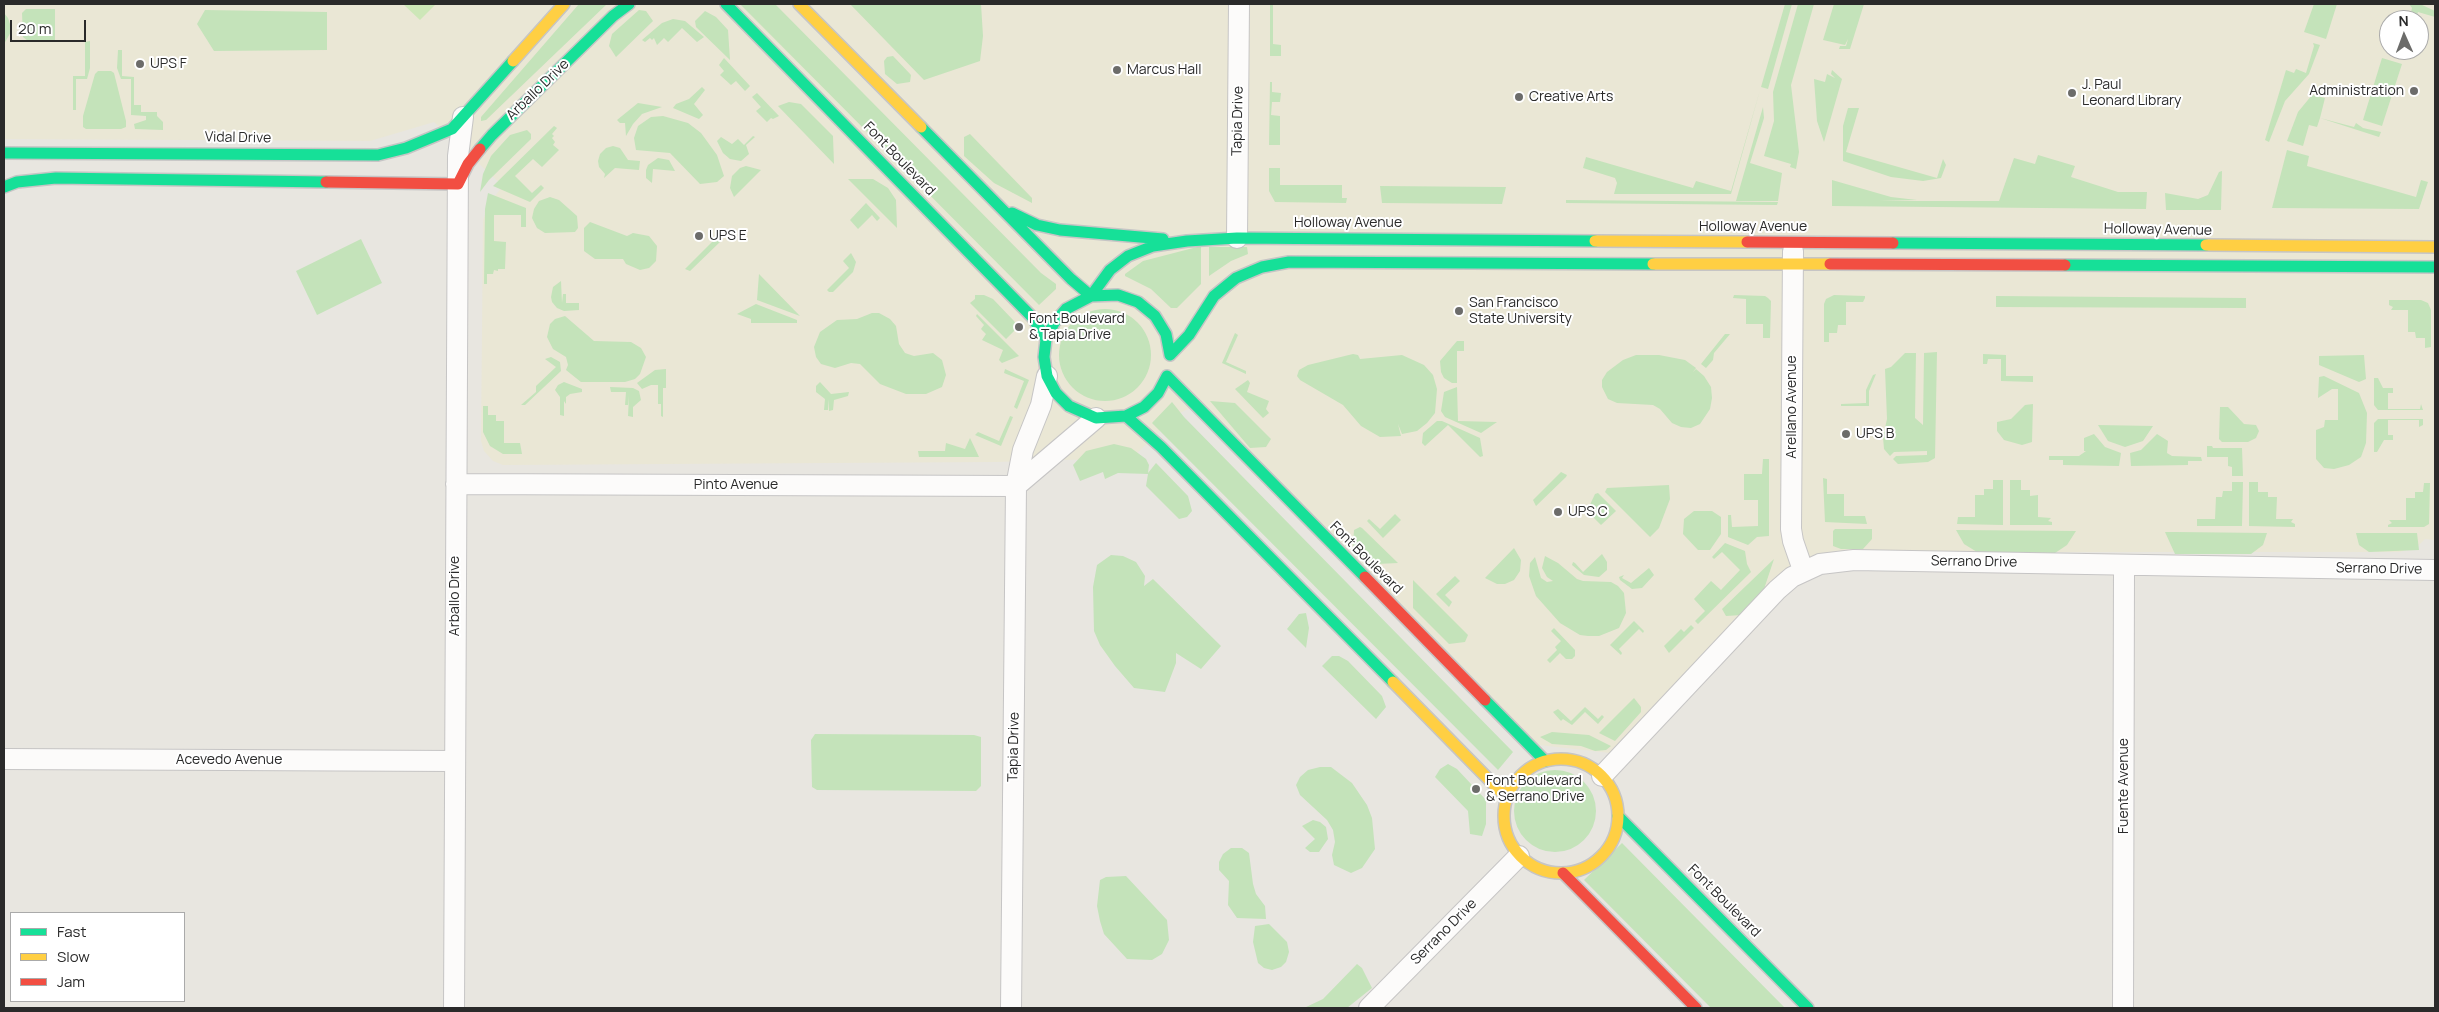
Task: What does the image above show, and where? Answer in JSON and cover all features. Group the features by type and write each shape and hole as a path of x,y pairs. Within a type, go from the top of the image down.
{"street":[{"path":"463,117 564,4"},
{"name":"Arballo Drive","path":"458,184 468,164 492,135 614,16 629,4"},
{"name":"Font Boulevard","path":"726,4 1033,318 1046,339"},
{"path":"799,4 1070,279 1091,296"},
{"name":"Tapia Drive","path":"1237,238 1239,4"},
{"name":"Vidal Drive","path":"8,152 378,154 426,141 452,129 463,117"},
{"name":"Arballo Drive","path":"454,1008 458,184 459,149 463,117"},
{"path":"8,152 17,182"},
{"path":"4,187 17,182 56,178 458,184"},
{"path":"1001,209 1037,225 1060,230 1187,241"},
{"name":"Holloway Avenue","path":"1091,296 1110,270 1128,256 1153,246 1187,241 1237,238 2435,247"},
{"name":"Arellano Avenue","path":"1793,241 1791,529 1793,541 1804,570"},
{"path":"1170,355 1190,335 1197,320 1214,296 1236,278 1262,267 1289,262 2435,267"},
{"path":"1118,294 1138,302 1155,316 1166,334 1170,355 1167,376 1158,393 1144,407 1126,416 1106,419 1096,418 1069,406 1056,392 1047,376 1044,358 1046,339 1054,322 1066,309 1091,296 1118,294"},
{"name":"Tapia Drive","path":"1011,1008 1016,486 1022,450 1041,405 1047,376"},
{"name":"Font Boulevard","path":"1167,376 1545,761"},
{"path":"1126,416 1161,447 1506,797"},
{"path":"1016,486 1096,418"},
{"name":"Pinto Avenue","path":"456,484 1016,486"},
{"name":"Serrano Drive","path":"1602,776 1777,590 1804,570 1820,564 1842,560 2435,570"},
{"name":"Fuente Avenue","path":"2123,1008 2124,564"},
{"path":"1566,758 1585,763 1602,776 1614,794 1618,816 1613,838 1602,855 1587,867 1563,873 1541,871 1519,856 1507,837 1503,818 1506,797 1521,775 1545,761 1566,758"},
{"name":"Acevedo Avenue","path":"4,759 454,761"},
{"name":"Font Boulevard","path":"1618,816 1808,1008"},
{"name":"Serrano Drive","path":"1369,1008 1519,856"},
{"path":"1563,873 1696,1008"}],"shaded area":[{"name":"San Francisco State University","path":"4,4 2435,4 2435,540 2425,539 2418,546 2400,552 1860,552 1812,561 1610,753 1539,745 1200,403 1178,414 1132,458 995,462 503,465 493,461 484,451 481,441 483,220 489,203 503,186 434,122 370,141 4,139"}],"green space":[{"path":"403,4 436,4 420,20"},
{"path":"579,4 607,4 486,120 481,121 481,117"},
{"path":"740,4 775,4 1041,273 1056,284 1056,289 1039,305"},
{"path":"850,4 981,4 983,36 980,61 924,80"},
{"path":"1270,4 1273,4 1273,44 1281,45 1281,56 1270,56"},
{"path":"1785,4 1792,4 1768,89 1761,87"},
{"path":"1798,4 1814,4 1791,85 1799,152 1796,169 1790,167 1791,164 1764,156 1774,121 1773,92"},
{"path":"1834,4 1864,4 1850,49 1839,49 1840,46 1846,46 1848,39 1845,45 1823,40"},
{"path":"2314,4 2337,4 2326,39 2304,32"},
{"path":"2409,4 2420,4 2435,11 2435,17 2429,15 2429,10 2412,10"},
{"path":"26,9 55,9 55,41 28,41 23,37 22,13"},
{"path":"205,10 327,12 327,50 214,51 197,24"},
{"path":"639,10 646,11 653,21 616,57 609,46 612,34"},
{"path":"705,11 716,17 728,30 730,60 696,27 695,21"},
{"path":"4,13 12,30 4,44"},
{"path":"673,19 685,21 704,37 697,42 682,28 668,42 664,38 657,45 654,38 652,40 650,38 645,42 642,40 662,23"},
{"path":"90,41 90,68 87,79 76,79 76,110 73,110 73,76 85,76 85,42"},
{"path":"2313,43 2320,45 2309,74 2285,101 2269,142 2265,140 2286,70 2294,73 2296,69 2306,73 2314,46"},
{"path":"118,50 122,50 122,76 134,77 134,105 141,105 141,112 157,112 157,116 163,122 163,130 135,129 134,124 146,120 146,116 131,115 131,79 121,79 117,68"},
{"path":"893,56 911,75 910,82 897,84 885,74 884,61 887,57"},
{"path":"724,58 750,86 745,91 736,81 731,85 720,75 724,71 719,65"},
{"path":"2381,60 2402,64 2382,126 2363,120"},
{"path":"1832,70 1842,79 1824,142 1817,121 1814,79 1825,82 1827,74 1835,78 1831,74"},
{"path":"98,71 111,71 114,73 126,127 121,129 86,129 83,127 83,116 95,74"},
{"path":"1270,82 1272,82 1272,92 1281,93 1280,102 1272,102 1271,115 1280,116 1280,145 1269,145"},
{"path":"702,87 705,90 694,104 703,115 699,119 673,108 676,104 689,99"},
{"path":"1760,90 1731,194 1614,194 1617,183 1615,178 1583,168 1586,157 1693,188 1696,181 1731,191"},
{"path":"757,93 779,116 771,118 767,122 756,111 761,107 752,97"},
{"path":"2312,95 2325,98 2317,127 2309,125 2303,146 2287,141 2298,112"},
{"path":"789,102 801,104 833,136 834,164 778,106"},
{"path":"638,103 662,107 642,114 626,136 625,123 620,123 617,120"},
{"path":"1763,107 1764,118 1750,163 1782,173 1778,201 1736,201"},
{"path":"1848,108 1859,108 1846,152 1937,178 1943,159 1946,165 1941,178 1923,181 1891,177 1843,161 1843,126"},
{"path":"663,116 688,123 701,133 717,155 724,176 717,182 700,184 670,153 636,150 634,138 638,126 651,117"},
{"path":"2320,118 2354,127 2356,123 2363,128 2381,132 2379,137"},
{"path":"554,126 557,128 552,134 555,142 553,145 559,150 542,167 533,159 515,176 532,193 541,185 544,188 530,202 493,186"},
{"path":"527,130 531,134 531,139 489,180 480,192 483,174 491,156 510,135"},
{"path":"970,134 1032,198 1032,203 994,183 964,156 964,137"},
{"path":"753,136 755,137 746,145 749,154 741,161 730,159 723,153 717,141 721,137 732,144 738,139 744,145"},
{"path":"613,146 620,148 628,160 640,161 639,170 615,168 604,178 605,174 599,167 598,161 600,154 606,148"},
{"path":"2287,150 2309,156 2307,166 2416,197 2421,180 2428,182 2419,209 2272,208"},
{"path":"2038,155 2075,166 2071,177 2118,192 2147,192 2146,209 1832,206 1832,180 1891,197 1917,200 1879,201 1999,201 2014,158 2035,164"},
{"path":"658,158 669,160 675,171 653,169 652,183 646,178 646,170 648,165"},
{"path":"746,166 761,170 734,197 730,188 732,176 740,168"},
{"path":"1269,168 1280,168 1280,185 1342,185 1342,198 1347,198 1346,203 1275,202 1269,191"},
{"path":"2222,171 2221,210 2166,210 2165,193 2198,199 2208,195 2219,172"},
{"path":"848,179 873,179 888,188 896,200 897,228"},
{"path":"1380,186 1506,187 1502,204 1382,203"},
{"path":"488,193 526,208 526,227 521,227 521,215 494,215 494,241 506,242 505,269 494,270 493,274 487,274 487,284 484,284 485,209"},
{"path":"550,197 559,200 577,216 578,228 575,232 545,233 537,228 532,218 534,209 539,201"},
{"path":"1566,200 1778,202 1777,205 1566,203"},
{"path":"866,203 880,218 877,221 872,215 858,229 850,220"},
{"path":"590,222 627,236 633,233 649,236 657,246 656,261 649,268 640,270 626,264 623,259 595,259 584,251 584,228"},
{"path":"717,237 721,241 690,271 685,269"},
{"path":"361,239 382,283 317,315 296,271"},
{"path":"1201,246 1201,284 1177,308 1171,308 1151,289 1125,276 1125,274 1143,261"},
{"path":"1209,247 1247,247 1248,254 1231,261 1209,276"},
{"path":"851,253 856,262 853,272 833,292 829,292 827,290 849,268 843,261"},
{"path":"759,274 800,316 757,300"},
{"path":"561,281 562,303 563,294 566,294 566,303 579,303 579,310 564,311 557,308 552,302 553,287"},
{"path":"975,295 984,295 993,299 1014,321 1018,327 1006,339 970,303 975,299"},
{"path":"1734,295 1765,296 1771,301 1770,338 1763,338 1763,324 1746,324 1746,299 1733,298"},
{"path":"1834,295 1865,296 1865,298 1863,302 1846,302 1846,325 1838,325 1837,333 1829,333 1829,342 1824,342 1824,304 1826,299"},
{"path":"1996,296 2246,298 2246,308 1996,307"},
{"path":"2389,300 2421,300 2428,303 2431,310 2431,347 2425,348 2425,338 2416,338 2415,332 2408,332 2408,310 2391,310 2393,307 2389,305"},
{"path":"756,304 797,320 797,323 751,323 751,319 737,314"},
{"path":"1105,309 1122,313 1137,323 1147,338 1151,355 1147,372 1137,387 1122,397 1105,401 1088,397 1073,387 1063,372 1059,355 1063,338 1073,323 1088,313"},
{"path":"872,313 879,313 890,319 896,326 899,344 905,353 914,356 933,353 942,360 946,375 942,387 926,394 906,394 880,384 860,364 851,363 835,368 821,364 816,357 814,347 820,332 837,320 857,319"},
{"path":"977,314 1019,356 1002,363 999,360 1003,350 982,340 986,334 981,329 984,325 976,316"},
{"path":"565,316 594,341 631,342 641,348 646,357 640,374 635,379 625,382 581,382 566,370 568,365 566,357 553,349 547,337 550,324 555,319"},
{"path":"1235,333 1238,335 1226,362 1246,371 1246,374 1222,363"},
{"path":"1725,334 1730,334 1714,353 1713,360 1706,368 1701,364"},
{"path":"1457,341 1464,341 1464,351 1457,351 1457,383 1452,383 1444,378 1441,372 1440,361"},
{"path":"1937,352 1935,458 1928,462 1898,464 1893,459 1896,456 1927,455 1927,451 1894,452 1890,456 1884,449 1883,437 1887,419 1885,369 1891,367 1905,353 1916,353 1915,418 1923,425 1924,353"},
{"path":"1353,354 1358,355 1360,359 1402,355 1424,365 1433,375 1437,389 1435,413 1427,423 1417,431 1402,434 1398,424 1401,436 1380,437 1361,426 1343,405 1300,380 1297,376 1299,370 1308,365"},
{"path":"1983,354 2006,355 2006,376 2033,376 2033,382 2001,381 2001,359 1988,359 1987,364 1983,364"},
{"path":"1636,355 1659,355 1685,360 1696,368 1693,372 1696,369 1704,376 1711,387 1712,398 1710,409 1700,424 1691,428 1681,427 1672,423 1660,409 1653,405 1617,403 1608,399 1602,387 1602,380 1607,372 1623,360"},
{"path":"2364,355 2366,379 2359,382 2319,365 2319,356"},
{"path":"551,357 560,362 561,371 525,405 521,405 536,392 536,386 556,367 545,359"},
{"path":"666,369 666,388 663,388 663,417 661,416 661,404 658,404 658,385 651,385 642,389 637,383 655,370"},
{"path":"1005,369 1029,380 1017,409 1014,407 1024,381 1004,373"},
{"path":"1876,374 1869,391 1869,406 1841,406 1841,404 1866,403 1866,390 1873,375"},
{"path":"2324,376 2359,393 2367,413 2366,443 2361,457 2349,465 2334,469 2324,468 2316,459 2316,430 2324,427 2325,420 2338,420 2338,389 2332,389 2318,398 2319,377"},
{"path":"2374,378 2378,378 2383,388 2393,388 2393,393 2388,393 2388,409 2420,409 2421,404 2423,410 2378,410 2374,405"},
{"path":"1248,380 1250,383 1247,392 1269,401 1266,409 1269,413 1263,418 1235,389"},
{"path":"564,382 582,389 582,392 570,394 566,397 566,404 564,401 564,416 560,415 560,397 555,390 558,385"},
{"path":"820,382 831,394 849,392 848,396 834,400 833,410 829,411 829,399 828,410 824,410 825,399 816,392 816,386"},
{"path":"610,387 633,388 639,391 641,400 633,407 633,417 628,416 629,396 628,405 625,405 626,392 611,392"},
{"path":"1457,387 1458,421 1497,422 1481,433 1445,417 1441,411 1444,392"},
{"path":"1210,401 1235,403 1271,439 1266,447 1250,448"},
{"path":"1172,402 1184,417 1513,752 1498,770 1152,423"},
{"path":"2033,404 2032,442 2022,445 2004,440 1997,431 1997,422 2011,419 2025,405"},
{"path":"483,406 488,406 488,415 496,415 496,421 504,421 504,443 520,443 522,454 503,454 490,446 483,432"},
{"path":"2220,407 2228,407 2244,424 2256,425 2259,431 2256,438 2248,442 2222,442 2219,439"},
{"path":"1010,416 1013,417 1001,446 975,435 978,432 999,441"},
{"path":"2378,419 2423,419 2423,425 2419,427 2419,420 2388,420 2388,435 2393,435 2393,440 2384,440 2377,452 2374,452 2374,423"},
{"path":"1437,421 1442,421 1480,438 1483,456 1480,457 1448,425 1425,446 1422,443 1423,433"},
{"path":"2098,425 2153,426 2143,441 2125,447 2108,441"},
{"path":"2094,434 2105,447 2121,453 2119,466 2063,465 2063,460 2049,460 2049,456 2079,456 2086,451 2084,451 2084,438"},
{"path":"2157,434 2168,441 2167,453 2172,456 2201,457 2202,461 2188,461 2188,465 2131,466 2130,453 2141,450"},
{"path":"970,438 979,457 919,457 918,451 945,451 946,443 965,449"},
{"path":"1114,444 1131,448 1146,459 1149,465 1148,473 1156,463 1188,496 1192,511 1187,517 1179,519 1146,486 1148,474 1118,473 1105,479 1103,472 1080,481 1073,465 1086,451"},
{"path":"2207,446 2212,446 2213,448 2242,448 2243,476 2232,476 2232,467 2228,466 2228,457 2207,457"},
{"path":"1763,459 1769,459 1769,536 1757,537 1748,545 1728,537 1728,515 1731,515 1732,527 1758,526 1758,500 1744,500 1744,474 1762,474"},
{"path":"1561,472 1567,475 1566,477 1536,506 1533,500"},
{"path":"1823,478 1827,479 1827,494 1844,494 1844,516 1865,516 1867,524 1825,522"},
{"path":"1993,480 2003,480 2003,525 1957,524 1958,517 1975,517 1975,495 1984,495 1984,489 1993,489"},
{"path":"2010,480 2021,480 2021,490 2030,490 2030,496 2038,495 2038,517 2051,518 2048,521 2052,522 2052,525 2010,525"},
{"path":"2232,482 2243,482 2242,526 2197,526 2197,519 2215,519 2216,497 2222,497 2223,491 2232,491"},
{"path":"2249,482 2258,482 2258,492 2268,492 2268,497 2277,497 2276,519 2293,519 2291,522 2295,524 2295,527 2249,526"},
{"path":"2424,483 2430,483 2429,524 2424,527 2388,527 2392,523 2389,520 2406,520 2406,498 2415,498 2415,492 2423,492"},
{"path":"1669,485 1670,499 1659,528 1650,537 1605,492 1607,488"},
{"path":"1598,493 1616,511 1601,525 1587,511 1595,494"},
{"path":"1694,511 1712,511 1721,517 1721,534 1710,550 1698,550 1683,534 1684,519"},
{"path":"1395,514 1401,520 1383,538 1367,521 1369,519 1380,529"},
{"path":"1360,527 1398,563 1377,564 1367,560 1353,545 1354,530"},
{"path":"1835,529 1872,529 1872,539 1863,549 1841,549 1833,546 1833,531"},
{"path":"1956,530 2076,531 2067,545 2055,553 1977,552 1964,544"},
{"path":"2165,532 2267,533 2263,545 2251,554 2175,554"},
{"path":"2356,533 2417,533 2419,550 2369,552 2359,545"},
{"path":"1725,543 1745,551 1747,564 1751,572 1698,624 1695,621 1705,611 1694,599 1711,581 1721,590 1740,570 1722,552 1714,559 1712,557"},
{"path":"1514,548 1521,560 1520,571 1514,580 1505,584 1497,584 1485,578"},
{"path":"1602,554 1607,562 1607,570 1599,577 1584,575 1572,565 1573,562 1575,563 1583,572"},
{"path":"1111,555 1123,556 1136,562 1145,576 1144,586 1153,579 1221,646 1201,669 1176,653 1176,663 1165,692 1134,688 1100,645 1094,631 1093,587 1097,565"},
{"path":"1545,556 1558,563 1577,579 1611,582 1618,586 1624,593 1626,613 1619,628 1599,636 1588,636 1580,635 1560,623 1536,596 1529,576 1530,563 1535,557 1541,578 1547,582 1553,581 1547,577 1542,568"},
{"path":"1774,559 1763,592 1742,615 1726,616 1722,609"},
{"path":"1649,568 1654,575 1642,588 1632,589 1620,580 1619,577 1624,575 1622,578 1631,583"},
{"path":"1455,576 1460,581 1445,595 1452,602 1449,607 1436,594"},
{"path":"1413,580 1468,635 1465,642 1449,644 1413,608"},
{"path":"1306,613 1309,628 1306,648 1287,629 1299,614"},
{"path":"1634,621 1644,631 1643,633 1639,629 1619,649 1622,653 1621,655 1610,645"},
{"path":"1691,625 1694,628 1669,653 1664,646 1681,629 1684,632"},
{"path":"1554,628 1575,650 1575,656 1572,659 1566,659 1560,653 1550,663 1547,660 1557,650 1555,647 1561,641 1551,631"},
{"path":"1332,656 1339,656 1348,661 1382,696 1386,707 1376,719 1322,666"},
{"path":"1634,698 1641,707 1641,712 1615,741 1599,733"},
{"path":"1585,707 1598,719 1602,715 1604,717 1598,724 1585,712 1572,725 1563,719 1561,721 1553,712 1558,709 1571,721"},
{"path":"1552,732 1589,735 1611,746 1606,750 1595,751 1581,746 1552,744 1540,737"},
{"path":"815,734 974,735 981,737 981,786 976,791 817,790 812,787 811,740"},
{"path":"1448,764 1457,769 1486,800 1486,824 1482,836 1470,834 1468,811 1435,777 1440,769"},
{"path":"1331,767 1352,783 1367,805 1372,818 1375,849 1362,868 1351,873 1334,865 1332,855 1335,842 1333,830 1327,820 1300,795 1296,785 1300,777 1308,770"},
{"path":"1547,770 1563,770 1578,777 1589,788 1596,803 1593,827 1584,840 1563,852 1547,852 1532,845 1521,834 1514,819 1514,803 1521,788 1532,777"},
{"path":"1313,820 1320,822 1326,827 1328,839 1319,852 1310,852 1305,848 1315,839 1302,826"},
{"path":"1622,843 1785,1008 1711,1008 1584,880"},
{"path":"1231,848 1242,848 1249,853 1253,884 1256,894 1265,906 1266,919 1237,918 1228,905 1229,881 1219,870 1219,862 1223,854"},
{"path":"1126,876 1167,920 1169,940 1162,954 1152,960 1127,959 1104,934 1097,906 1100,880 1106,877"},
{"path":"1269,924 1287,942 1289,952 1286,962 1281,967 1272,970 1264,968 1258,963 1253,942 1255,926"},
{"path":"1357,964 1362,968 1372,988 1347,1008 1304,1008 1323,999"}],"traffic: fast":[{"path":"480,149 613,16 629,4"},
{"path":"726,4 1033,318 1046,339"},
{"path":"4,153 378,155 406,148 452,129 513,61"},
{"path":"921,127 1071,279 1091,296"},
{"path":"4,187 17,182 56,178 326,182"},
{"path":"1012,213 1037,225 1060,230 1163,239"},
{"path":"1091,296 1110,270 1128,256 1153,246 1187,241 1237,238 1595,241"},
{"path":"1893,243 2206,245"},
{"path":"1170,355 1189,335 1214,296 1236,278 1262,267 1289,262 1653,264"},
{"path":"2065,265 2435,267"},
{"path":"1170,355 1166,334 1155,316 1138,302 1118,295 1091,296 1066,309 1054,323 1046,339 1044,357 1047,376 1056,393 1069,406 1096,418 1126,416 1144,407 1158,393 1167,376 1365,577"},
{"path":"1126,416 1161,447 1393,682"},
{"path":"1485,700 1545,761"},
{"path":"1618,816 1808,1008"}],"traffic: slow":[{"path":"513,61 564,4"},
{"path":"799,4 921,127"},
{"path":"1595,241 1747,242"},
{"path":"2206,245 2435,247"},
{"path":"1653,264 1830,264"},
{"path":"1393,682 1506,797"},
{"path":"1561,759 1583,764 1601,776 1613,794 1618,816 1613,838 1601,856 1583,868 1561,873 1539,868 1521,856 1509,838 1504,816 1509,794 1521,776 1539,764 1561,759"}],"traffic: jam":[{"path":"326,182 458,184 468,164 480,149"},
{"path":"1747,242 1893,243"},
{"path":"1830,264 2065,265"},
{"path":"1365,577 1485,700"},
{"path":"1563,873 1696,1008"}],"place":[{"name":"UPS F","path":"140,64"},
{"name":"Marcus Hall","path":"1117,70"},
{"name":"Administration","path":"2414,91"},
{"name":"J. Paul Leonard Library","path":"2072,93"},
{"name":"Creative Arts","path":"1519,97"},
{"name":"UPS E","path":"699,236"},
{"name":"San Francisco State University","path":"1459,311"},
{"name":"Font Boulevard & Tapia Drive","path":"1019,327"},
{"name":"UPS B","path":"1846,434"},
{"name":"UPS C","path":"1558,512"},
{"name":"Font Boulevard & Serrano Drive","path":"1476,789"}]}
